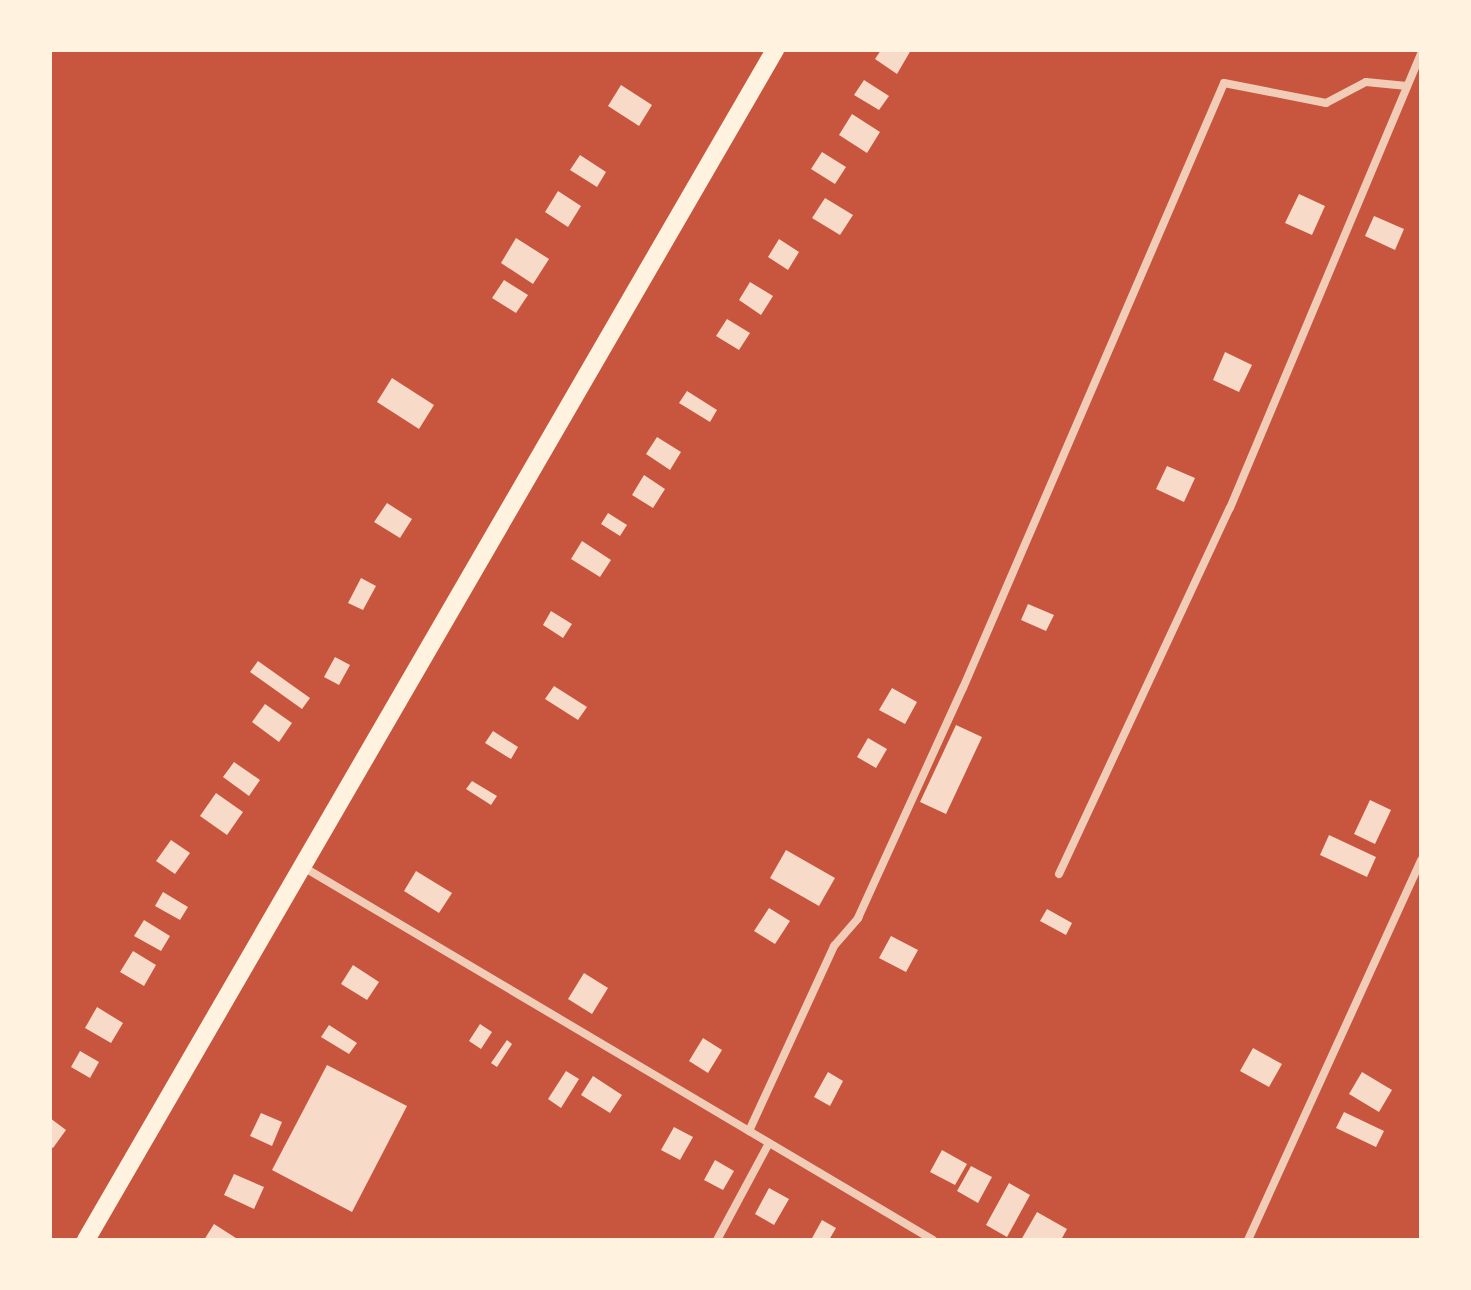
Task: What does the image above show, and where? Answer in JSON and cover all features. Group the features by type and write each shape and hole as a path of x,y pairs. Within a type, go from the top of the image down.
{"highway":[{"path":"86,1240 305,868 775,50"}],"street":[{"path":"1059,874 1230,508 1421,54"},
{"path":"749,1131 834,946 858,918 950,717 1065,460 1224,83 1326,103 1366,82 1407,86"},
{"path":"1248,1240 1421,860"},
{"path":"305,868 933,1240"},
{"path":"717,1240 769,1143"}],"building":[{"path":"881,50 911,50 897,74 875,59"},
{"path":"864,80 889,96 879,110 854,95"},
{"path":"621,85 652,105 639,126 608,106"},
{"path":"852,114 880,132 867,153 839,135"},
{"path":"822,152 846,167 835,184 811,169"},
{"path":"580,155 606,172 597,187 570,170"},
{"path":"558,191 581,206 568,227 545,212"},
{"path":"1299,194 1325,206 1312,235 1285,223"},
{"path":"825,198 853,215 840,235 812,218"},
{"path":"1374,216 1404,229 1395,250 1365,236"},
{"path":"516,238 549,259 533,284 501,263"},
{"path":"779,239 799,252 788,270 768,257"},
{"path":"504,280 528,295 516,313 492,298"},
{"path":"750,282 773,296 761,315 739,300"},
{"path":"727,319 750,333 739,350 716,336"},
{"path":"1225,352 1252,365 1239,392 1213,380"},
{"path":"392,378 434,405 419,429 377,402"},
{"path":"687,391 717,410 710,422 679,403"},
{"path":"657,437 681,452 670,470 646,454"},
{"path":"1167,466 1195,478 1184,502 1156,489"},
{"path":"644,475 665,489 653,508 632,495"},
{"path":"387,503 412,519 400,538 374,522"},
{"path":"608,513 627,525 620,536 601,524"},
{"path":"582,541 611,560 600,577 571,559"},
{"path":"361,578 376,586 363,610 348,603"},
{"path":"1028,604 1054,615 1046,631 1021,620"},
{"path":"551,611 572,624 563,638 543,625"},
{"path":"335,657 350,665 339,685 324,677"},
{"path":"258,661 310,698 302,709 250,672"},
{"path":"554,686 587,707 578,720 545,699"},
{"path":"892,688 917,702 905,724 879,710"},
{"path":"265,704 292,723 279,742 252,722"},
{"path":"956,725 982,737 946,814 920,802"},
{"path":"493,731 518,747 511,759 485,743"},
{"path":"868,738 887,749 876,768 857,757"},
{"path":"234,762 260,780 249,796 223,777"},
{"path":"472,781 497,796 491,805 466,789"},
{"path":"216,793 243,812 227,835 200,816"},
{"path":"1370,800 1391,810 1375,844 1354,834"},
{"path":"1329,835 1376,857 1367,877 1320,855"},
{"path":"171,840 190,853 175,874 156,861"},
{"path":"786,850 835,878 819,906 770,878"},
{"path":"416,871 452,893 439,913 404,891"},
{"path":"163,892 188,907 180,920 155,906"},
{"path":"769,908 790,921 775,944 754,931"},
{"path":"1047,909 1072,923 1066,935 1040,921"},
{"path":"144,920 170,936 161,951 134,936"},
{"path":"891,936 918,950 906,972 879,958"},
{"path":"133,951 156,965 144,986 120,972"},
{"path":"353,965 379,982 367,1000 341,984"},
{"path":"584,973 608,988 592,1014 568,999"},
{"path":"97,1007 123,1023 111,1043 85,1028"},
{"path":"480,1024 492,1032 481,1049 469,1041"},
{"path":"329,1025 357,1043 349,1054 321,1037"},
{"path":"703,1038 722,1050 708,1073 689,1061"},
{"path":"507,1040 512,1044 497,1067 491,1063"},
{"path":"1253,1048 1282,1064 1269,1087 1240,1071"},
{"path":"80,1051 99,1062 90,1078 71,1067"},
{"path":"327,1065 407,1106 352,1212 272,1170"},
{"path":"566,1071 579,1079 561,1108 548,1099"},
{"path":"828,1072 843,1081 830,1106 814,1097"},
{"path":"1362,1072 1392,1090 1379,1112 1349,1094"},
{"path":"593,1076 622,1095 610,1113 581,1095"},
{"path":"1344,1112 1384,1131 1376,1147 1336,1128"},
{"path":"261,1113 282,1122 272,1146 250,1136"},
{"path":"50,1118 66,1130 53,1148 50,1146"},
{"path":"674,1127 693,1137 680,1160 661,1150"},
{"path":"942,1150 967,1164 955,1185 930,1172"},
{"path":"715,1160 734,1171 723,1190 704,1180"},
{"path":"971,1166 992,1177 978,1203 957,1191"},
{"path":"234,1174 264,1187 254,1209 224,1195"},
{"path":"1009,1183 1030,1195 1007,1237 986,1225"},
{"path":"769,1188 789,1199 774,1225 755,1214"},
{"path":"1037,1212 1067,1229 1061,1240 1021,1240"},
{"path":"822,1220 836,1228 829,1240 811,1240"},
{"path":"214,1224 239,1240 204,1240"}]}
